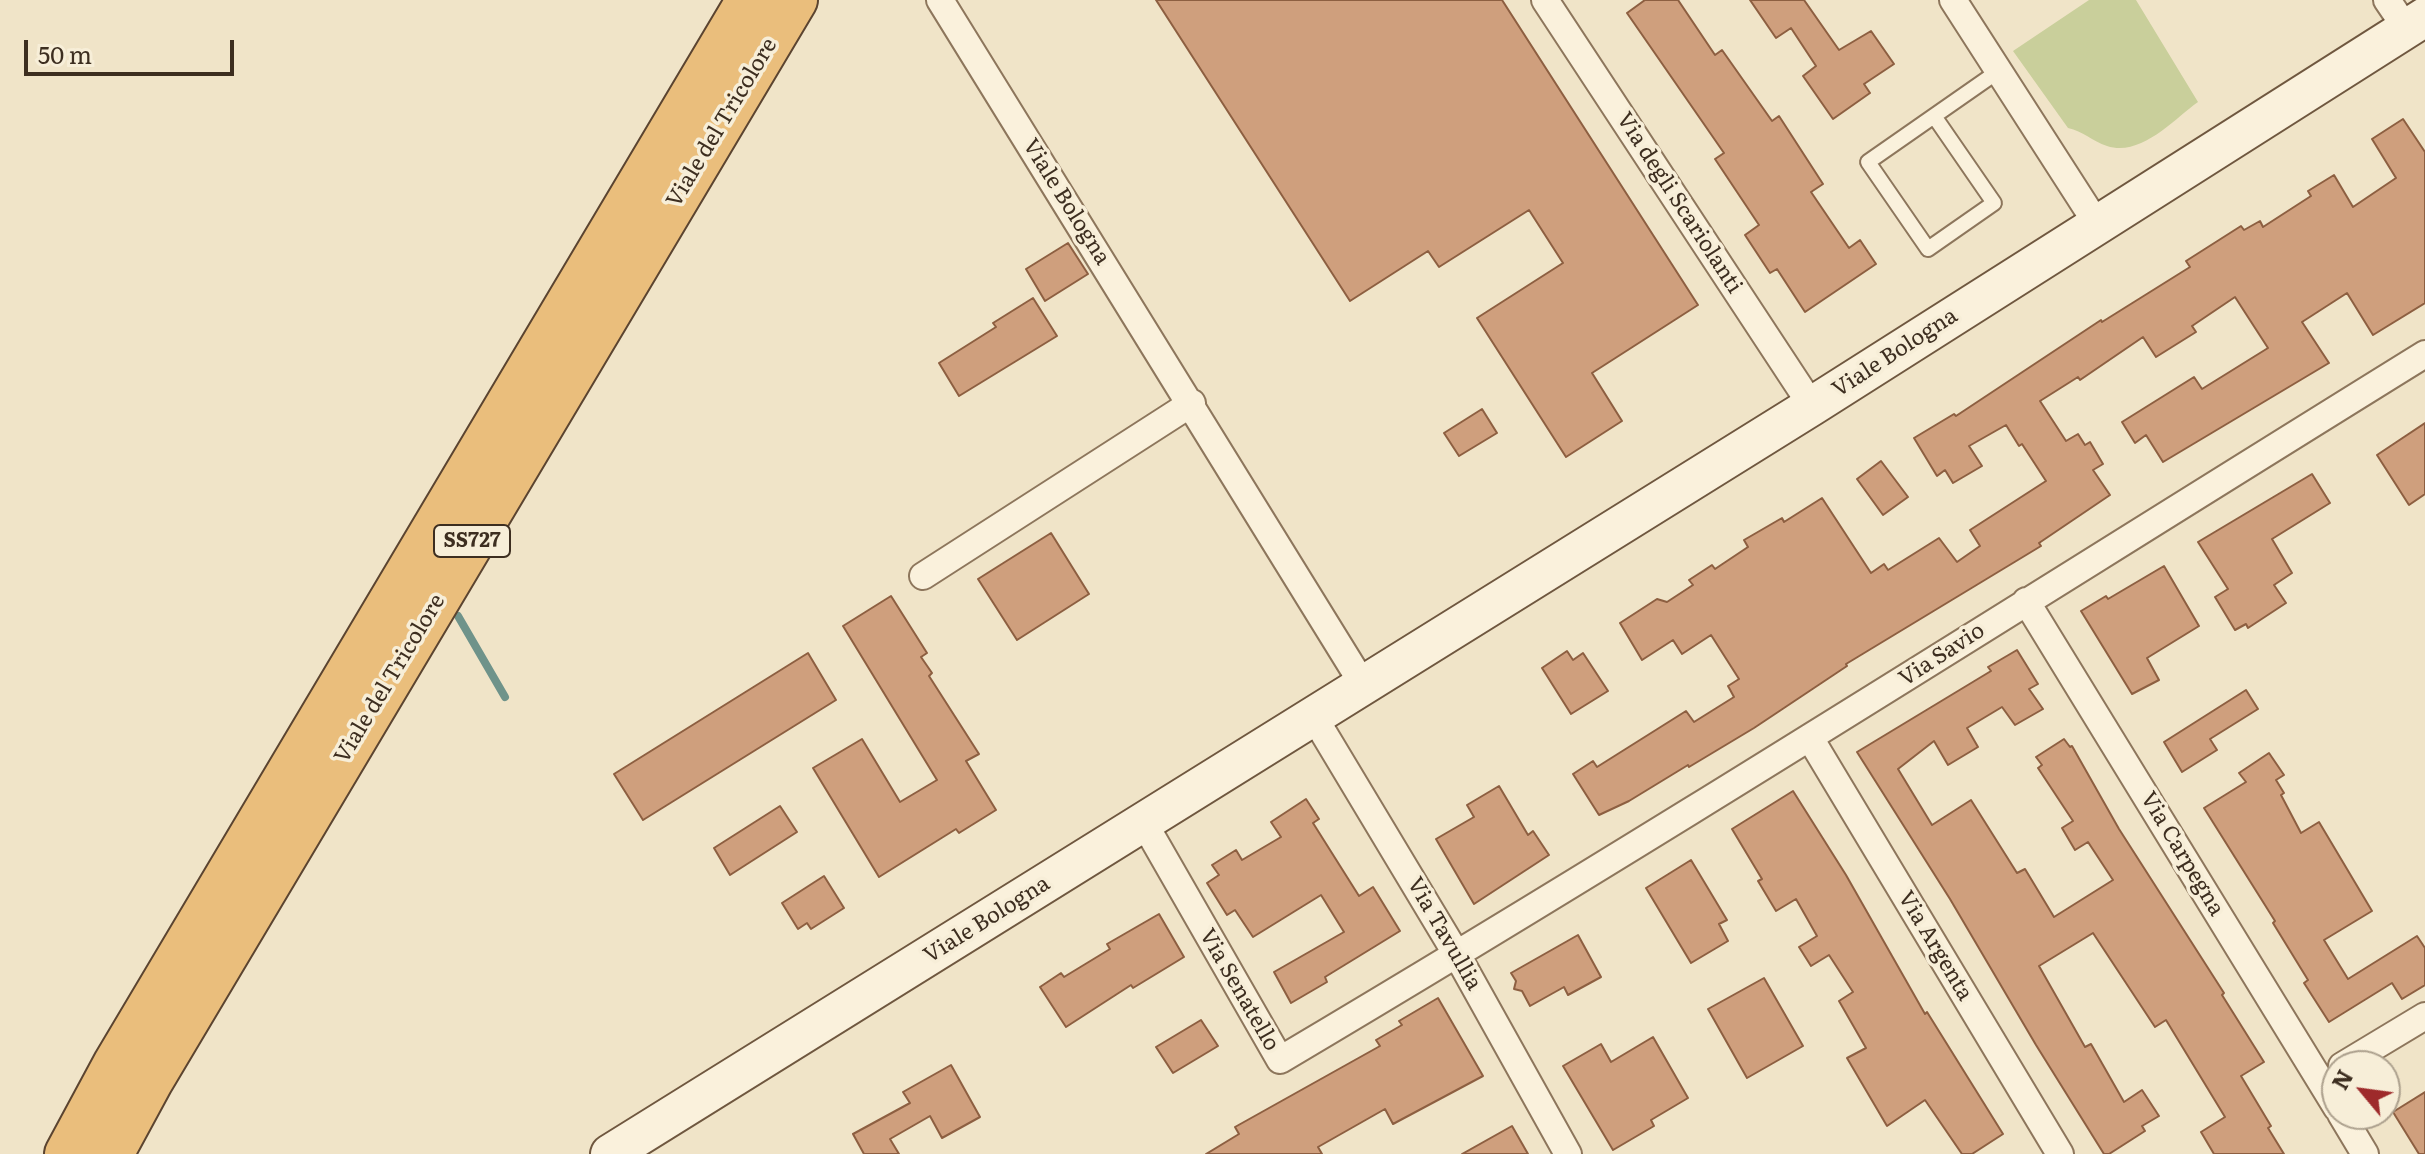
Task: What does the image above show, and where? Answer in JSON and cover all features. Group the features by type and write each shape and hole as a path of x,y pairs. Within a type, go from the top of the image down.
{"highway":[{"name":"Viale del Tricolore","path":"67,1154 116,1063 749,0"},
{"name":"Viale del Tricolore","path":"111,1154 150,1082 795,0"}],"main road":[{"name":"Viale Bologna","path":"610,1154 1812,406 2097,224 2406,15"}],"street":[{"name":"Viale Bologna","path":"940,0 1192,403 1364,686"},
{"name":"Via degli Scariolanti","path":"1545,0 1812,406"},
{"path":"1953,0 2097,224"},
{"name":"Via Savio","path":"1457,955 2425,354"},
{"path":"923,576 1192,403"},
{"name":"Via Carpegna","path":"2026,601 2321,1054"},
{"name":"Via Tavullia","path":"1314,717 1457,955 1568,1154"},
{"name":"Via Argenta","path":"1810,738 2060,1154"},
{"name":"Via Senatello","path":"1144,823 1280,1060 1457,955"},
{"path":"2369,1050 2425,1016"},
{"path":"2351,1130 2365,1154"}],"lane":[{"path":"1934,116 1994,203 1928,249 1868,162 1934,116 2000,70"}],"green space":[{"path":"2089,0 2136,0 2198,102 2144,142 2120,148 2107,146 2068,128 2013,51"}],"building":[{"path":"1156,0 1502,0 1698,305 1592,373 1622,421 1566,457 1477,318 1563,263 1529,210 1439,267 1428,251 1350,301"},
{"path":"1645,0 1678,0 1715,55 1722,50 1772,121 1779,116 1823,184 1811,192 1849,248 1860,240 1876,264 1805,312 1777,269 1770,273 1745,235 1759,225 1715,159 1724,153 1627,13"},
{"path":"1750,0 1804,0 1839,50 1871,31 1894,64 1864,84 1870,93 1833,119 1803,76 1816,66 1791,28 1776,38"},
{"path":"2403,119 2425,152 2425,303 2373,335 2347,293 2302,322 2329,363 2163,462 2146,435 2135,443 2122,422 2194,377 2202,389 2268,348 2235,297 2192,326 2196,332 2156,357 2143,337 2080,380 2078,377 2040,401 2066,441 2078,434 2085,445 2090,442 2103,464 2093,470 2110,495 2039,543 2041,546 1846,664 1754,728 1629,801 1599,815 1573,774 1593,761 1597,767 1686,711 1694,722 1734,697 1728,686 1739,679 1711,635 1682,654 1673,640 1642,660 1620,623 1657,599 1667,602 1693,585 1689,580 1712,565 1715,569 1748,547 1744,540 1782,518 1784,522 1822,498 1871,573 1884,564 1888,570 1939,538 1957,562 1980,546 1970,530 2046,481 2006,425 1969,446 1982,466 1953,483 1945,470 1937,476 1914,438 1954,414 1956,416 2101,320 2190,267 2186,261 2241,226 2244,230 2260,221 2263,227 2311,196 2308,191 2334,175 2353,207 2396,178 2372,139"},
{"path":"1068,243 1088,274 1045,301 1026,269"},
{"path":"1033,298 1057,336 959,396 939,363 996,327 993,323"},
{"path":"1482,409 1497,433 1459,456 1444,433"},
{"path":"2425,423 2425,494 2409,505 2377,455"},
{"path":"1881,461 1908,497 1883,515 1857,479"},
{"path":"2312,474 2330,503 2272,539 2292,573 2274,585 2286,603 2248,628 2246,624 2235,630 2215,597 2228,589 2198,542"},
{"path":"1051,533 1089,594 1017,640 978,579"},
{"path":"2164,566 2199,626 2147,658 2159,680 2132,694 2081,611"},
{"path":"891,596 927,653 921,657 932,673 929,676 979,754 966,761 996,810 959,833 956,829 879,877 813,768 862,739 900,802 937,780 843,626"},
{"path":"2017,650 2038,684 2029,689 2043,709 2015,725 2002,707 1967,728 1978,747 1948,765 1934,741 1898,769 1932,825 1971,800 2017,873 2025,869 2054,917 2113,880 2088,842 2075,850 2062,828 2073,821 2038,768 2042,765 2036,757 2064,739 2072,746 2119,829 2224,993 2222,995 2264,1062 2241,1076 2284,1154 2214,1154 2201,1132 2225,1117 2166,1020 2155,1027 2093,933 2039,966 2085,1047 2091,1044 2124,1102 2142,1090 2159,1116 2142,1126 2145,1131 2109,1154 2104,1154 1857,752 1991,671 1988,667"},
{"path":"1567,651 1573,660 1583,653 1608,691 1571,714 1542,668"},
{"path":"808,653 836,700 643,820 614,774"},
{"path":"2246,690 2258,709 2210,739 2217,750 2182,772 2164,742"},
{"path":"2269,753 2284,775 2276,780 2301,833 2319,822 2372,911 2324,940 2348,979 2417,936 2425,948 2425,985 2402,999 2392,983 2329,1022 2304,983 2308,980 2273,923 2275,921 2204,808 2246,782 2239,773"},
{"path":"1499,786 1528,835 1533,831 1549,855 1474,904 1436,839 1474,817 1467,805"},
{"path":"1793,791 1846,875 1925,1014 1927,1012 2003,1134 1972,1154 1962,1154 1925,1100 1887,1126 1847,1058 1866,1048 1839,1001 1853,992 1829,955 1811,966 1799,947 1817,936 1796,899 1776,911 1758,881 1762,879 1732,829"},
{"path":"1306,799 1319,819 1313,823 1359,896 1373,887 1400,931 1325,977 1327,982 1291,1003 1274,972 1344,932 1321,895 1253,937 1235,910 1227,915 1207,883 1219,875 1212,865 1236,850 1242,860 1281,837 1271,822"},
{"path":"780,806 797,832 730,875 714,848"},
{"path":"1691,860 1727,920 1719,924 1728,941 1691,963 1646,888"},
{"path":"824,876 844,908 811,929 807,923 798,929 782,903"},
{"path":"1159,914 1184,957 1133,988 1131,985 1066,1027 1040,987 1061,973 1064,977 1110,949 1107,944"},
{"path":"1578,935 1601,977 1568,995 1564,987 1530,1006 1522,991 1514,989 1516,981 1511,973"},
{"path":"1764,978 1803,1046 1747,1078 1708,1009"},
{"path":"1438,998 1483,1076 1393,1124 1385,1109 1318,1147 1322,1154 1206,1154 1239,1134 1235,1127 1380,1046 1376,1040 1402,1025 1399,1021"},
{"path":"1201,1020 1218,1046 1173,1073 1156,1047"},
{"path":"1653,1037 1688,1098 1651,1120 1654,1126 1613,1150 1563,1066 1601,1044 1611,1062"},
{"path":"951,1065 980,1117 942,1138 930,1116 890,1139 899,1154 864,1154 853,1134 910,1103 903,1092"},
{"path":"2425,1092 2425,1154 2419,1154 2401,1125 2401,1107"},
{"path":"1512,1126 1528,1154 1462,1154"}],"waterway":[{"path":"458,616 505,697"}]}
